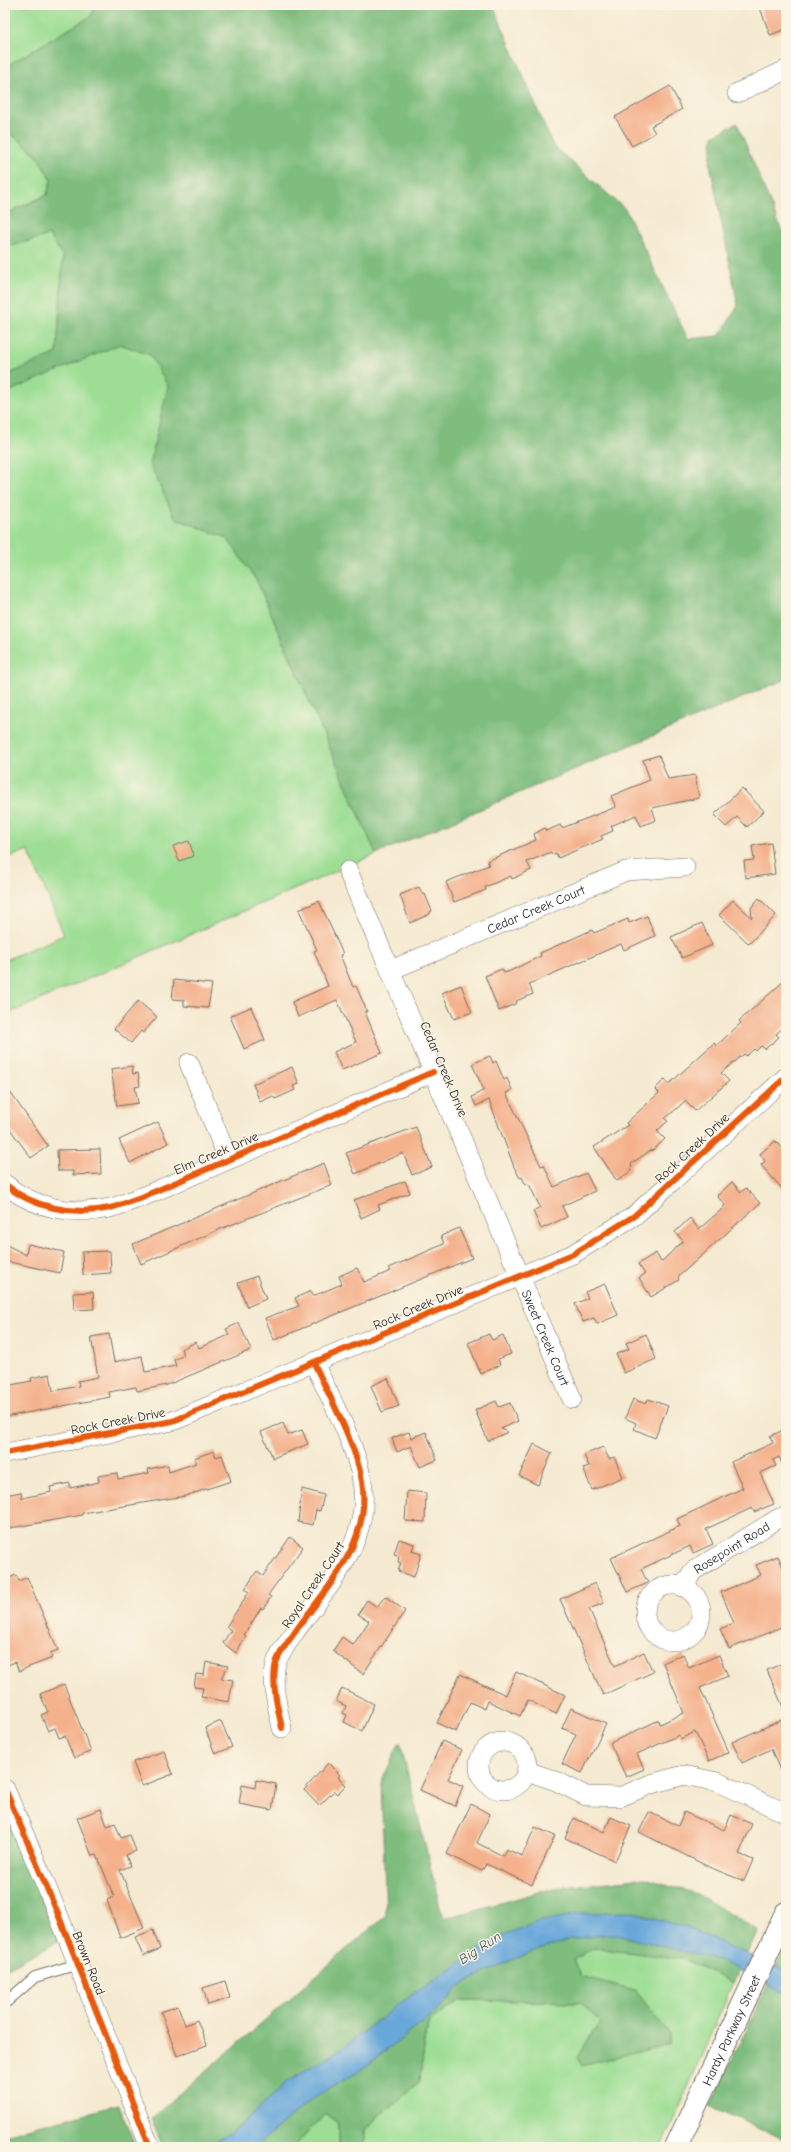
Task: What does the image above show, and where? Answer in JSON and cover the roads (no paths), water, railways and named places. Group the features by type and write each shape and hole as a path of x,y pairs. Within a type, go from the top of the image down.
{"main road":[{"name":"Hardy Parkway Street","path":"676,2147 747,1993 782,1922"}],"street":[{"path":"737,93 786,70"},
{"name":"Cedar Creek Court","path":"391,970 626,871 685,867"},
{"name":"Cedar Creek Drive","path":"348,871 391,970 519,1277"},
{"path":"189,1063 228,1159"},
{"name":"Elm Creek Drive","path":"5,1184 14,1192 44,1205 77,1212 117,1206 433,1072"},
{"name":"Rock Creek Drive","path":"5,1453 173,1421 314,1364 573,1254 634,1216 786,1077"},
{"name":"Sweet Creek Court","path":"519,1277 572,1399"},
{"name":"Royal Creek Court","path":"282,1728 274,1687 275,1667 285,1647 345,1561 358,1536 363,1510 362,1482 356,1456 314,1364"},
{"name":"Rosepoint Road","path":"683,1587 693,1571 779,1518 786,1517"},
{"path":"527,1771 556,1781 586,1796 620,1797 651,1784 684,1774 717,1782 786,1813"},
{"name":"Brown Road","path":"5,1789 78,1964 150,2147"}],"lane":[{"path":"5,2003 35,1977 78,1964"}],"water":[{"path":"633,1912 688,1928 786,1971 786,1994 718,1960 612,1934 571,1939 514,1959 461,1985 438,2011 365,2067 319,2094 254,2147 209,2147 238,2127 286,2083 348,2044 396,2006 498,1937 537,1922 584,1913"}],"water label":[{"name":"Big Run","path":"480,1948"}]}
